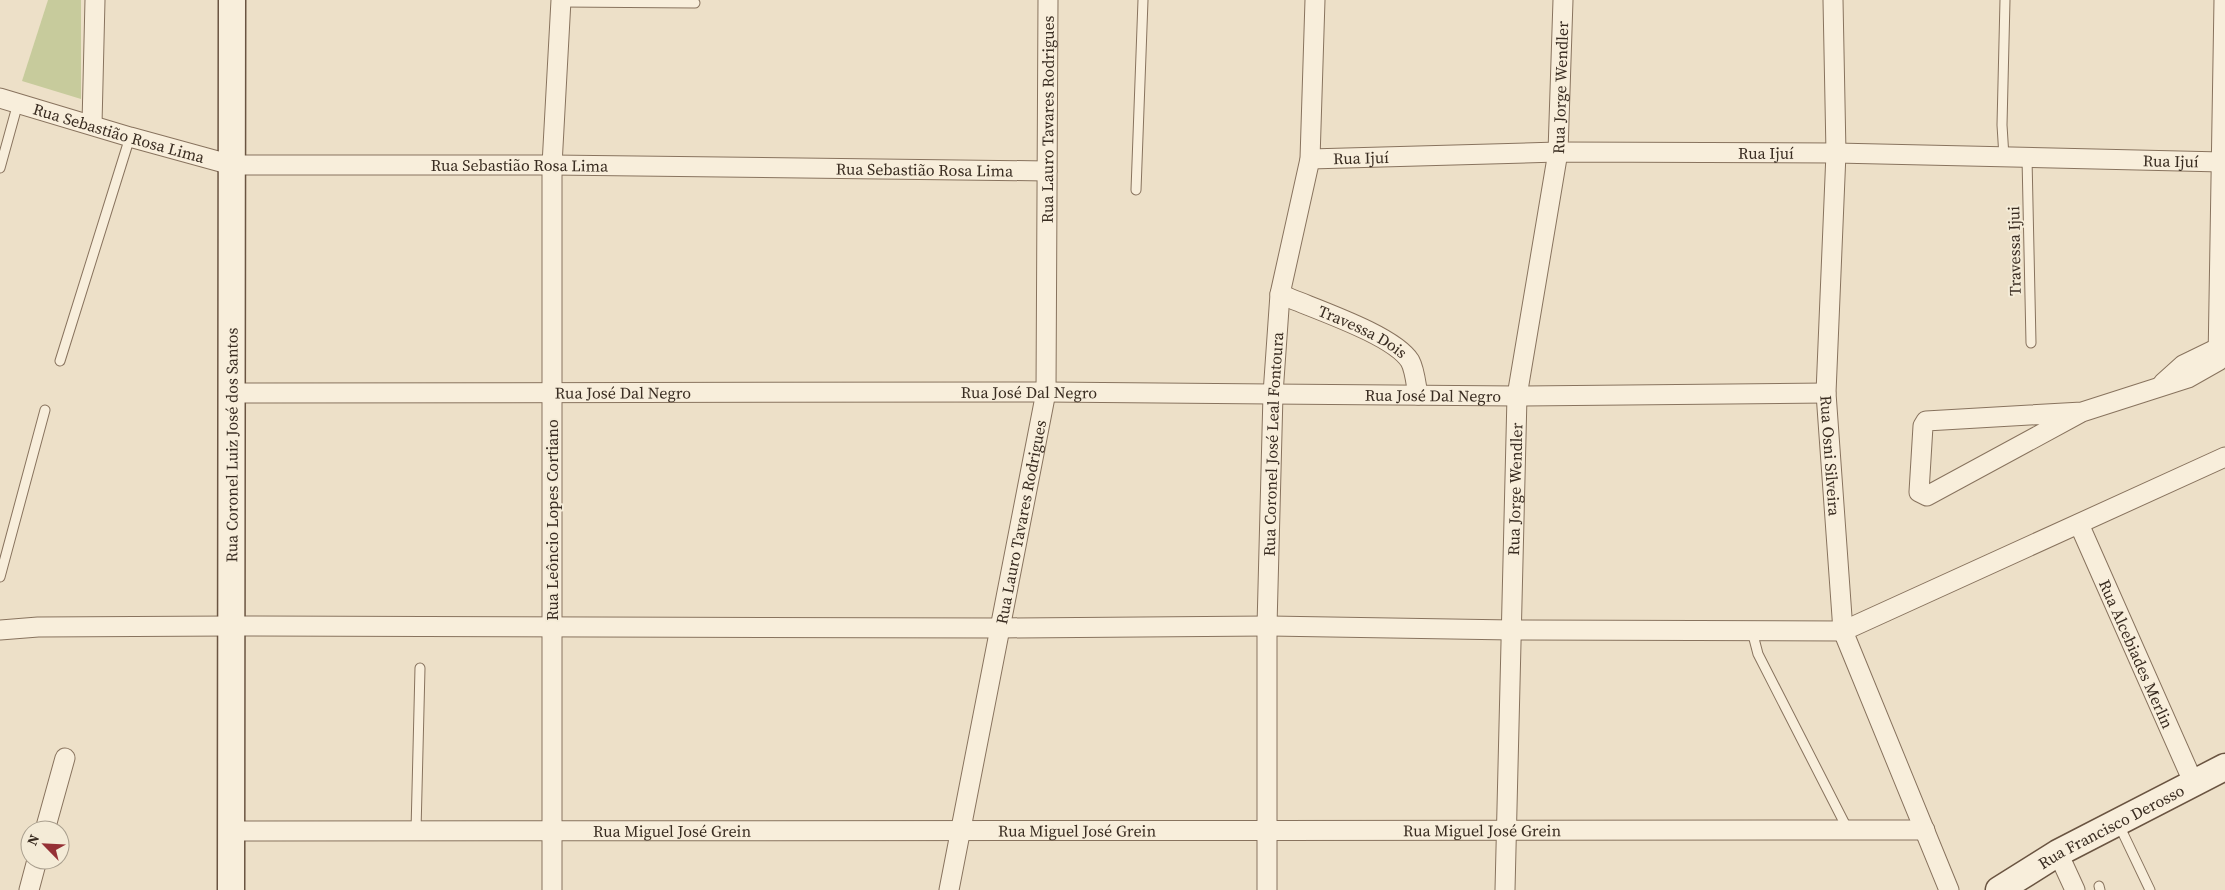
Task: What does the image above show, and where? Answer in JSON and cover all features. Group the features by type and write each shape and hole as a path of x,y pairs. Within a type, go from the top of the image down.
{"main road":[{"name":"Rua Coronel Luiz José dos Santos","path":"231,890 232,0"},
{"name":"Rua Francisco Derosso","path":"1999,890 2058,853 2225,767"}],"street":[{"path":"92,124 95,0"},
{"name":"Rua Lauro Tavares Rodrigues","path":"949,890 1046,392 1048,0"},
{"name":"Rua Coronel José Leal Fontoura","path":"1267,890 1267,626 1273,394 1280,294 1310,159 1315,0"},
{"name":"Rua Jorge Wendler","path":"1505,890 1517,396 1558,152 1563,0"},
{"name":"Rua Osni Silveira","path":"1833,0 1836,153 1826,393 1842,631 1949,890"},
{"path":"2082,412 1926,421 1923,426 1919,492 1927,496 2082,412 2188,378 2217,363 2221,344 2223,315 2224,0"},
{"name":"Rua Leôncio Lopes Cortiano","path":"552,890 552,165 561,1"},
{"name":"Rua Sebastião Rosa Lima","path":"0,98 232,165 552,165 1047,170"},
{"name":"Rua Ijuí","path":"1310,159 1558,152 1836,153 2222,162"},
{"name":"Travessa Dois","path":"1280,294 1374,334 1400,349 1411,362 1418,395"},
{"name":"Rua José Dal Negro","path":"231,393 1046,392 1517,396 1826,393"},
{"path":"0,630 38,627 231,626 1000,628 1267,626 1512,630 1842,631 2225,457"},
{"name":"Rua Alcebiades Merlin","path":"2079,524 2194,784"},
{"path":"48,820 65,758"},
{"name":"Rua Miguel José Grein","path":"231,831 1925,830"},
{"path":"2058,853 2075,890"},
{"path":"29,890 34,870"}],"lane":[{"path":"1136,190 1143,0"},
{"path":"2004,157 2002,125 2005,0"},
{"path":"561,1 695,2"},
{"path":"0,168 18,103"},
{"path":"60,361 130,137"},
{"name":"Travessa Ijui","path":"2027,158 2031,343"},
{"path":"0,577 45,410"},
{"path":"1752,631 1758,654 1848,830"},
{"path":"416,831 420,668"},
{"path":"2118,822 2150,890"}],"green space":[{"path":"48,0 81,0 81,99 22,81"}]}
